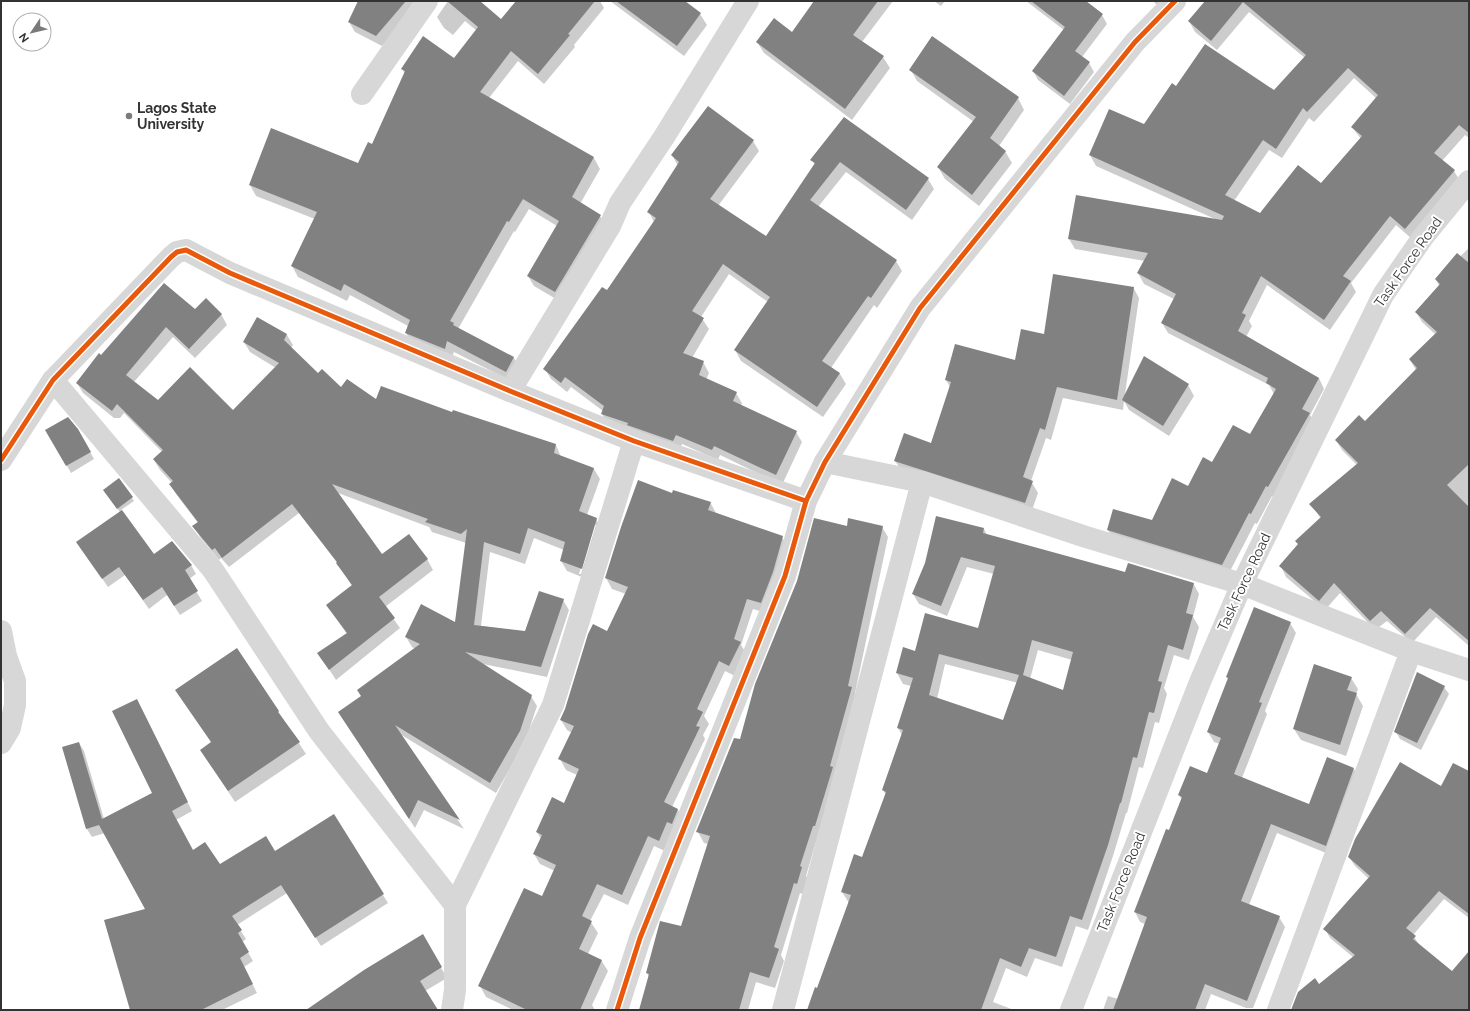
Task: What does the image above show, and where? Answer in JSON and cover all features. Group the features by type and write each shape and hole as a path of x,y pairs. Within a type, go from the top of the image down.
{"street":[{"path":"362,94 428,1"},
{"path":"510,391 610,226 620,203 664,137 748,1"},
{"path":"617,1010 640,938 785,576 806,501 825,462 920,308 1135,42 1175,1"},
{"name":"Task Force Road","path":"1071,1010 1200,682 1242,584 1383,295 1423,237 1469,181"},
{"path":"1,460 53,380 171,257 177,252 186,250 230,273 510,391 634,441 806,501"},
{"path":"53,380 213,570 319,731 455,904"},
{"path":"452,1010 455,990 455,904 553,706 634,441"},
{"path":"825,462 922,482 1086,538 1242,584 1411,651 1469,670"},
{"path":"783,1010 922,482"},
{"path":"1,631 6,656 15,681 15,706 10,728 1,743"},
{"path":"1278,1010 1411,651"}],"building":[{"path":"358,1 406,1 376,36 348,22"},
{"path":"447,1 480,1 501,19 516,1 595,1 568,34 570,35 538,74 511,51 480,92 594,157 572,197 601,215 555,292 527,276 559,221 523,199 509,222 507,221 450,321 454,323 453,325 514,357 506,372 447,341 445,349 405,333 410,320 344,284 341,291 291,266 317,212 249,185 271,128 358,163 368,142 372,144 405,71 401,69 423,36 454,58 478,27"},
{"path":"616,1 685,1 701,13 677,46"},
{"path":"814,1 878,1 853,35 884,56 845,109 756,42 774,18 792,32"},
{"path":"1031,1 1086,1 1103,14 1075,51 1090,62 1064,96 1032,71 1065,27"},
{"path":"1205,1 1469,1 1469,133 1459,125 1434,153 1455,170 1405,229 1390,216 1343,276 1351,281 1324,320 1261,276 1242,313 1246,315 1238,331 1319,378 1302,409 1310,413 1268,487 1266,486 1251,514 1249,513 1222,565 1107,530 1113,509 1152,520 1172,478 1188,486 1203,457 1212,462 1233,425 1250,434 1276,389 1266,383 1268,378 1161,323 1176,294 1137,273 1148,253 1068,239 1076,195 1222,220 1224,216 1089,155 1109,109 1144,124 1172,83 1176,86 1205,44 1274,90 1306,55 1243,2 1211,41 1188,21","holes":["1348,68 1378,95 1351,127 1362,136 1321,183 1298,165 1260,213 1225,195 1263,140 1276,149 1303,108 1307,112"]},
{"path":"932,36 1019,97 990,138 1006,151 972,195 937,167 976,117 909,70"},
{"path":"708,106 754,140 710,199 766,236 815,163 810,160 844,117 929,178 906,210 840,162 810,200 897,260 871,298 868,296 822,361 840,373 817,407 734,350 770,297 723,264 692,311 704,318 683,353 704,361 699,375 737,392 733,401 797,431 776,475 714,446 712,450 676,435 673,441 601,414 604,406 565,377 561,383 543,369 602,287 607,290 656,218 647,212 679,162 671,155"},
{"path":"1457,253 1469,263 1469,464 1447,485 1469,507 1469,641 1430,608 1405,634 1381,611 1370,621 1334,583 1319,601 1279,566 1298,544 1295,541 1321,517 1309,504 1358,463 1335,440 1359,415 1365,421 1417,368 1409,359 1437,332 1415,312 1440,284 1435,279"},
{"path":"1053,274 1134,287 1117,400 1057,387 1045,430 1040,428 1023,477 1033,481 1025,503 894,461 904,433 931,443 951,382 945,380 955,344 1015,360 1021,329 1044,334"},
{"path":"164,283 195,309 206,298 222,314 189,349 166,327 126,375 158,400 190,367 233,410 279,363 243,342 257,317 287,334 284,340 318,373 322,369 341,387 347,379 376,399 381,386 452,412 453,410 556,444 554,453 594,468 579,511 597,518 582,569 560,561 565,542 528,528 520,554 484,542 474,625 525,631 539,591 564,599 541,667 465,652 532,695 520,731 490,783 395,725 460,820 418,800 409,819 338,712 361,696 357,690 420,644 405,637 421,604 455,622 467,529 461,534 425,522 428,519 332,484 382,554 409,534 428,559 379,597 395,618 329,670 317,653 347,633 326,605 352,585 336,563 337,562 292,504 222,558 215,548 212,550 192,526 198,522 169,484 173,481 153,459 163,450 117,404 112,411 76,383 99,353 101,355"},
{"path":"1144,356 1189,384 1163,426 1122,400"},
{"path":"68,417 78,429 91,452 66,466 45,430"},
{"path":"119,478 133,497 117,509 103,490"},
{"path":"638,480 672,493 673,490 711,502 708,510 783,536 773,572 761,603 747,599 734,639 741,642 729,666 719,661 697,709 703,712 696,726 700,727 664,802 678,809 672,824 667,822 659,841 648,836 622,895 597,884 582,916 592,921 579,949 602,960 580,1010 527,1010 478,986 524,888 542,896 556,865 533,854 542,835 536,832 552,797 564,803 579,769 558,759 574,726 560,720 565,709 588,634 593,624 607,631 628,587 605,578"},
{"path":"122,510 154,554 172,541 192,565 185,570 198,591 174,606 162,587 143,600 119,567 102,579 76,542"},
{"path":"936,516 984,528 983,533 1125,572 1128,563 1194,583 1186,613 1193,615 1183,650 1168,645 1158,681 1162,682 1154,713 1149,712 1137,758 1133,757 1108,845 1082,920 1070,916 1056,957 1029,948 1021,967 1000,958 981,1010 807,1010 815,987 817,988 851,895 841,892 854,854 862,857 886,792 882,790 903,730 897,728 913,678 896,673 903,647 915,651 925,613 978,628 995,566 961,557 941,606 912,594 925,563","holes":["1032,640 1073,652 1063,690 1023,675","939,654 1019,675 1003,720 929,695"]},
{"path":"814,518 847,526 848,518 883,526 848,686 852,687 830,766 833,767 815,826 813,826 800,866 802,867 797,884 794,883 774,947 779,949 769,978 750,972 739,1010 639,1010 649,974 646,973 660,921 681,926 710,836 696,832 734,738 740,739 755,684 797,581"},
{"path":"1254,607 1291,622 1259,702 1262,703 1234,774 1309,804 1327,757 1354,768 1326,846 1271,824 1241,901 1280,916 1247,1001 1205,984 1195,1010 1113,1010 1147,917 1134,912 1166,829 1169,830 1182,797 1178,795 1190,766 1207,773 1221,738 1207,732 1228,678 1226,677"},
{"path":"237,648 279,711 278,712 300,742 228,791 200,750 211,742 175,690"},
{"path":"1314,664 1352,677 1347,690 1357,693 1340,745 1293,729"},
{"path":"1417,672 1445,686 1417,743 1394,732"},
{"path":"137,699 188,802 172,811 193,850 205,842 220,864 266,836 275,851 334,814 384,894 315,938 281,885 232,916 242,930 238,933 249,952 240,958 253,984 201,1010 130,1010 104,920 145,909 99,825 86,829 62,747 79,742 102,819 152,793 112,711"},
{"path":"1400,762 1441,786 1453,763 1469,771 1469,914 1439,891 1406,928 1416,936 1413,939 1452,971 1469,951 1469,1010 1291,1010 1298,992 1315,978 1319,984 1355,955 1323,929 1370,876 1348,857 1355,839"},
{"path":"423,934 442,967 420,981 438,1010 306,1010 364,970"}],"cycle path":[{"path":"617,1010 640,938 785,576 806,501 825,462 920,308 1135,42 1175,1"},
{"path":"1,460 53,380 171,257 177,252 186,250 230,273 510,391 634,441 806,501"}],"place":[{"name":"Lagos State University","path":"129,116"}]}
